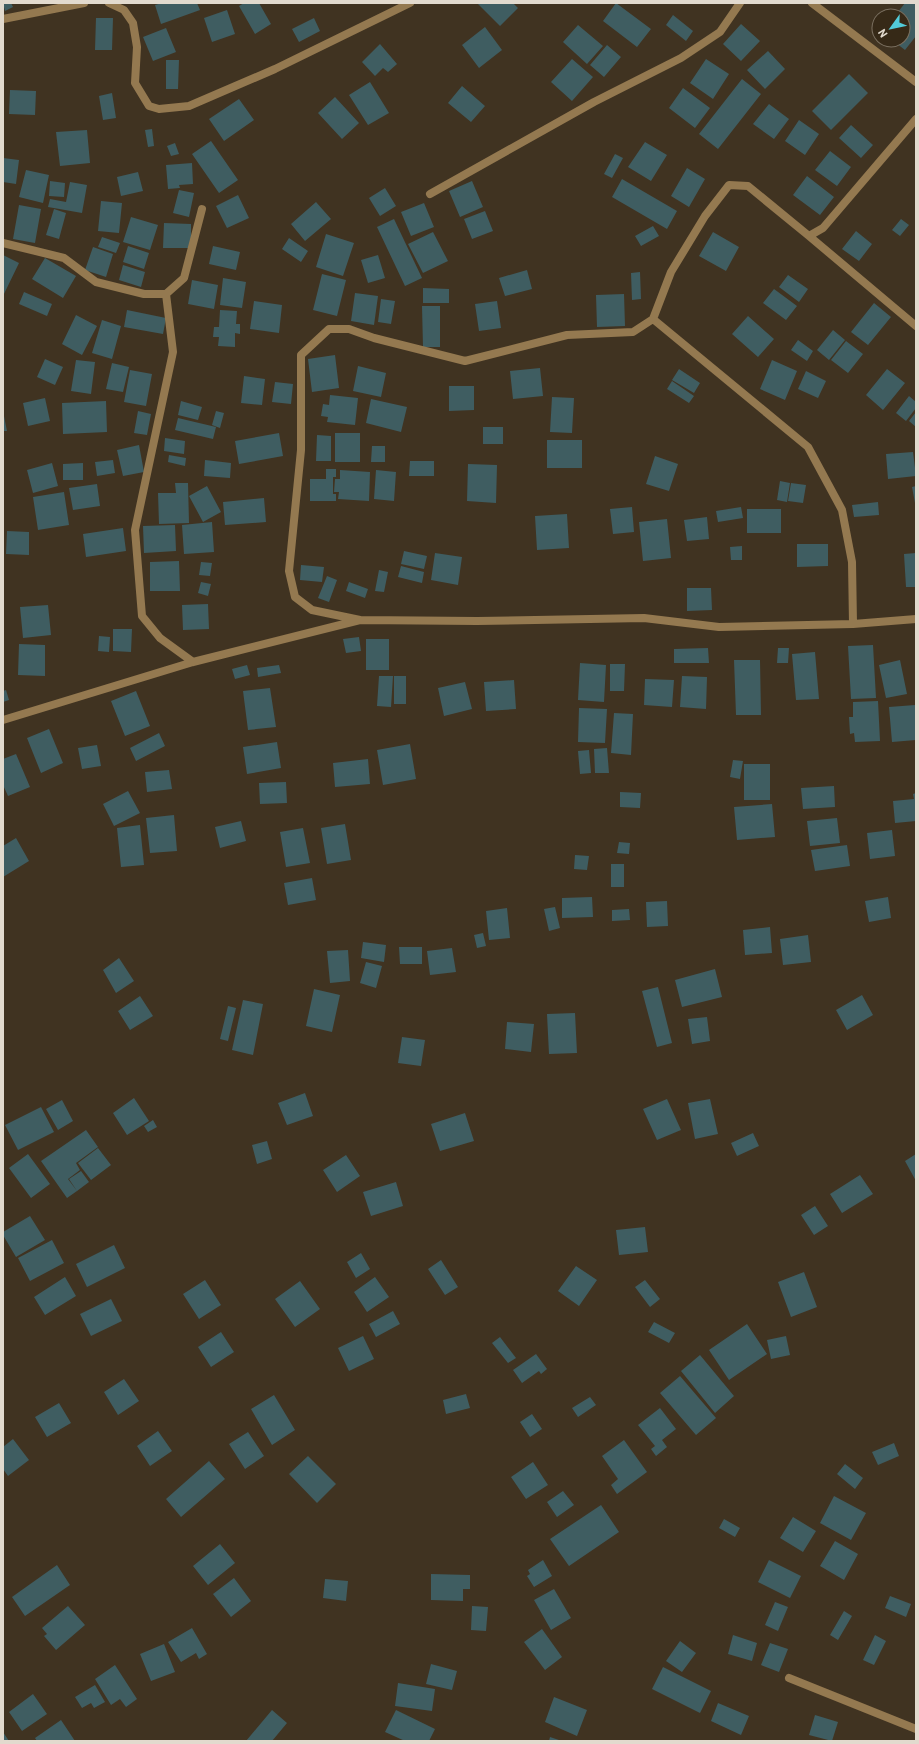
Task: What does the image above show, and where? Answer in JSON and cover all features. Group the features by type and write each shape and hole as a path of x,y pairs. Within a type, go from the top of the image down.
{"street":[{"path":"3,19 84,3"},
{"path":"109,3 124,10 133,23 137,48 135,83 149,106 160,109 189,106 275,68 410,3"},
{"path":"430,194 594,102 681,58 720,32 740,3"},
{"path":"812,3 916,82"},
{"path":"809,236 823,228 916,118"},
{"path":"916,326 748,186 729,185 705,216 671,272 653,319 633,332 567,336 465,361 374,338 349,329 329,329 301,356 300,450 289,571 295,597 312,610 360,620 477,621 644,618 719,627 853,624 916,619"},
{"path":"3,243 64,258 96,282 144,294 166,294 184,278 202,209"},
{"path":"166,294 173,352 135,530 142,616 160,638 193,662"},
{"path":"653,319 808,447 842,510 852,562 853,624"},
{"path":"3,720 193,662 360,620"},
{"path":"789,1678 916,1729"}],"building":[{"path":"3,3 11,3 13,7 5,11"},
{"path":"162,3 197,3 200,10 161,24 155,5"},
{"path":"244,3 259,3 271,24 255,34 239,6"},
{"path":"477,3 513,3 518,8 500,26"},
{"path":"616,3 651,29 637,47 603,21"},
{"path":"905,3 916,3 916,36 911,42 911,8 901,8"},
{"path":"227,10 235,34 212,42 204,18"},
{"path":"673,15 693,31 686,41 666,25"},
{"path":"96,18 113,18 112,50 95,50"},
{"path":"314,18 320,31 299,42 292,29"},
{"path":"741,24 760,41 741,61 723,44"},
{"path":"578,25 603,46 587,64 563,42"},
{"path":"485,27 502,50 479,68 462,45"},
{"path":"166,28 176,52 153,61 143,37"},
{"path":"380,44 397,64 388,72 383,68 375,76 362,62"},
{"path":"607,45 621,57 604,77 590,65"},
{"path":"768,51 785,69 765,89 747,70"},
{"path":"572,59 593,77 572,101 551,82"},
{"path":"706,59 729,74 713,99 690,83"},
{"path":"166,60 179,60 178,89 166,89"},
{"path":"849,74 868,93 831,130 812,111"},
{"path":"742,79 761,94 718,149 699,134"},
{"path":"370,82 389,113 368,125 349,95"},
{"path":"462,86 485,106 471,122 448,103"},
{"path":"683,88 710,108 695,128 669,108"},
{"path":"10,90 36,91 35,115 9,114"},
{"path":"112,93 116,118 103,120 99,96"},
{"path":"335,97 359,123 342,139 318,113"},
{"path":"239,99 254,120 224,141 209,119"},
{"path":"769,104 789,119 774,139 753,124"},
{"path":"799,120 819,134 805,155 785,141"},
{"path":"851,125 873,145 861,158 839,138"},
{"path":"152,129 154,146 148,147 145,130"},
{"path":"87,130 90,163 60,166 56,132"},
{"path":"211,141 238,180 219,193 192,154"},
{"path":"645,142 667,155 651,181 628,167"},
{"path":"175,143 179,154 171,156 167,146"},
{"path":"830,151 851,167 837,186 815,170"},
{"path":"615,154 623,158 612,178 604,174"},
{"path":"3,158 19,160 16,184 3,182"},
{"path":"192,163 193,184 179,185 180,188 168,189 166,165"},
{"path":"687,168 705,179 689,207 671,196"},
{"path":"26,170 49,175 43,203 19,197"},
{"path":"138,172 143,191 121,196 117,177"},
{"path":"807,176 834,197 820,215 793,195"},
{"path":"622,179 677,211 667,229 612,197"},
{"path":"50,181 65,183 64,197 49,196"},
{"path":"472,181 483,207 460,217 449,191"},
{"path":"70,182 87,185 82,213 48,207 50,199 66,202"},
{"path":"385,188 396,206 380,216 369,198"},
{"path":"179,190 194,193 189,217 173,213"},
{"path":"238,195 249,218 227,228 216,206"},
{"path":"101,201 122,203 119,233 98,231"},
{"path":"316,202 331,219 305,241 291,224"},
{"path":"424,203 434,227 411,236 401,212"},
{"path":"19,205 41,209 35,243 13,239"},
{"path":"54,209 66,213 59,239 46,235"},
{"path":"485,211 493,231 472,239 464,219"},
{"path":"131,217 158,225 150,250 123,242"},
{"path":"394,219 422,278 405,286 377,227"},
{"path":"901,219 909,225 900,236 892,230"},
{"path":"164,223 191,224 191,248 163,248"},
{"path":"653,226 659,236 641,246 635,236"},
{"path":"856,231 872,244 859,261 842,249"},
{"path":"433,232 448,261 423,273 408,244"},
{"path":"713,232 739,247 726,271 699,256"},
{"path":"326,234 354,243 343,276 316,267"},
{"path":"102,237 120,243 116,253 98,247"},
{"path":"289,238 308,251 301,262 282,249"},
{"path":"128,246 149,253 144,269 123,262"},
{"path":"213,246 240,252 236,270 209,264"},
{"path":"93,247 113,254 106,277 85,270"},
{"path":"3,255 19,263 3,296"},
{"path":"378,255 385,278 368,283 361,260"},
{"path":"45,258 76,276 63,298 32,279"},
{"path":"123,265 145,272 141,287 119,280"},
{"path":"527,270 532,289 505,296 499,278"},
{"path":"640,272 641,299 632,300 631,273"},
{"path":"322,274 346,280 337,316 313,310"},
{"path":"788,275 808,289 799,302 779,287"},
{"path":"223,278 246,282 242,308 220,305"},
{"path":"192,280 218,285 214,309 188,304"},
{"path":"423,288 449,289 449,303 423,303"},
{"path":"774,289 797,306 786,320 763,303"},
{"path":"24,292 52,304 47,316 19,304"},
{"path":"355,293 378,296 374,325 351,321"},
{"path":"624,294 625,326 597,327 596,295"},
{"path":"381,299 395,301 391,324 378,322"},
{"path":"254,301 282,305 279,333 250,329"},
{"path":"497,301 501,328 479,331 475,304"},
{"path":"874,303 891,317 868,345 851,332"},
{"path":"422,306 440,306 440,347 423,347"},
{"path":"127,310 166,318 163,334 124,327"},
{"path":"220,310 237,311 236,324 240,324 240,334 235,333 235,347 218,346 219,337 213,337 214,327 219,327"},
{"path":"76,315 97,326 82,355 62,344"},
{"path":"748,316 774,339 758,357 732,334"},
{"path":"102,320 121,326 112,359 92,353"},
{"path":"833,330 845,340 829,360 817,350"},
{"path":"798,340 813,351 807,361 791,350"},
{"path":"846,341 863,354 848,373 831,360"},
{"path":"335,355 339,388 312,392 308,359"},
{"path":"45,359 63,367 55,385 37,377"},
{"path":"76,360 95,362 91,394 71,391"},
{"path":"772,360 797,371 785,400 760,389"},
{"path":"112,363 129,367 123,392 106,389"},
{"path":"358,366 386,373 381,397 353,391"},
{"path":"540,368 543,396 513,399 510,371"},
{"path":"679,369 700,383 694,393 672,380"},
{"path":"887,369 905,383 883,410 866,395"},
{"path":"130,370 152,374 146,406 124,402"},
{"path":"806,371 826,381 818,398 798,389"},
{"path":"244,376 265,379 262,405 241,403"},
{"path":"672,381 694,396 689,403 667,389"},
{"path":"275,382 293,384 291,404 272,402"},
{"path":"449,386 474,386 474,410 449,411"},
{"path":"330,395 358,398 355,425 327,422 328,417 321,416 323,404 329,405"},
{"path":"909,396 916,402 916,408 906,421 896,413"},
{"path":"552,397 574,398 572,433 550,432"},
{"path":"45,398 50,421 28,426 23,403"},
{"path":"371,399 407,407 401,432 366,423"},
{"path":"106,401 107,432 63,434 62,403"},
{"path":"181,401 202,407 198,420 178,415"},
{"path":"3,411 7,431 3,431"},
{"path":"138,411 151,414 147,435 134,433"},
{"path":"216,411 224,413 220,428 212,425"},
{"path":"916,412 916,427 909,421"},
{"path":"178,418 216,427 213,439 175,430"},
{"path":"483,427 503,427 503,444 483,444"},
{"path":"279,433 283,456 239,464 235,441"},
{"path":"335,433 360,433 360,462 335,462"},
{"path":"317,435 331,436 331,461 316,461"},
{"path":"165,438 185,441 184,454 164,451"},
{"path":"547,440 582,440 582,468 547,468"},
{"path":"139,445 144,472 123,476 117,450"},
{"path":"372,446 385,446 385,462 371,462"},
{"path":"913,452 916,476 888,479 886,454"},
{"path":"169,455 186,458 185,466 168,462"},
{"path":"655,456 678,464 669,491 646,484"},
{"path":"113,460 115,473 97,476 95,462"},
{"path":"205,460 231,463 230,478 204,476"},
{"path":"410,461 434,461 434,476 409,476"},
{"path":"52,463 58,486 33,493 27,470"},
{"path":"83,463 83,480 63,480 63,464"},
{"path":"468,464 497,465 496,503 467,501"},
{"path":"326,469 336,469 336,477 333,477 333,494 336,494 336,501 310,501 310,479 326,479"},
{"path":"340,470 370,472 369,501 338,499 339,492 334,492 335,479 340,479"},
{"path":"376,470 396,472 394,501 374,499"},
{"path":"780,481 790,483 787,502 777,500"},
{"path":"175,483 188,483 189,523 159,524 158,493 176,493"},
{"path":"791,483 806,485 803,503 788,501"},
{"path":"97,484 100,506 73,510 69,488"},
{"path":"207,486 221,512 203,522 189,496"},
{"path":"916,486 916,503 915,503 912,487"},
{"path":"64,492 69,525 38,530 33,497"},
{"path":"264,498 266,522 225,525 223,502"},
{"path":"878,502 879,515 854,517 852,505"},
{"path":"632,507 634,532 613,534 610,509"},
{"path":"741,507 743,518 718,522 716,511"},
{"path":"747,509 781,509 781,533 747,533"},
{"path":"567,514 569,548 537,550 535,516"},
{"path":"707,517 709,539 687,541 684,520"},
{"path":"667,519 671,558 643,561 639,522"},
{"path":"212,522 214,552 184,554 182,525"},
{"path":"175,525 176,551 144,553 143,526"},
{"path":"123,528 126,551 86,557 83,534"},
{"path":"7,531 29,532 29,555 6,554"},
{"path":"797,544 828,544 828,566 797,567"},
{"path":"742,546 742,560 731,560 730,547"},
{"path":"404,551 427,556 424,569 401,564"},
{"path":"435,553 462,557 458,585 431,580"},
{"path":"916,553 916,587 906,587 904,554"},
{"path":"179,561 180,591 150,591 150,562"},
{"path":"201,562 212,563 210,576 199,575"},
{"path":"301,565 324,567 322,582 300,580"},
{"path":"401,566 424,572 422,583 398,577"},
{"path":"379,570 388,572 384,592 375,591"},
{"path":"327,576 337,580 329,602 318,598"},
{"path":"201,582 211,584 208,596 198,593"},
{"path":"349,582 368,589 365,598 346,591"},
{"path":"687,588 711,588 712,610 687,611"},
{"path":"208,604 209,629 183,630 182,605"},
{"path":"48,605 51,635 23,638 20,607"},
{"path":"113,629 132,629 131,652 113,651"},
{"path":"99,636 110,637 109,652 98,651"},
{"path":"359,637 361,651 346,653 343,639"},
{"path":"366,639 389,639 389,670 366,670"},
{"path":"19,644 45,645 45,676 18,675"},
{"path":"873,645 876,698 851,699 848,646"},
{"path":"708,648 709,663 674,663 674,649"},
{"path":"778,648 789,648 788,663 777,663"},
{"path":"815,652 819,699 796,700 792,654"},
{"path":"734,660 760,660 761,715 736,715"},
{"path":"900,660 907,694 886,698 879,665"},
{"path":"580,663 606,665 604,702 578,700"},
{"path":"610,664 625,664 624,691 610,691"},
{"path":"247,665 250,675 235,679 232,669"},
{"path":"279,665 281,673 258,677 257,668"},
{"path":"379,676 393,676 391,707 377,706"},
{"path":"394,676 406,676 406,704 394,704"},
{"path":"682,676 707,677 706,709 680,707"},
{"path":"645,679 674,680 672,707 644,705"},
{"path":"514,680 516,709 486,711 484,682"},
{"path":"465,682 472,709 444,716 438,688"},
{"path":"270,688 276,727 248,730 243,691"},
{"path":"6,690 9,700 3,702 3,691"},
{"path":"136,691 150,726 125,736 111,701"},
{"path":"878,701 880,741 855,742 854,733 850,734 849,717 853,717 853,702"},
{"path":"915,705 916,740 892,742 889,707"},
{"path":"579,708 607,709 605,743 578,742"},
{"path":"614,713 633,714 631,755 611,753"},
{"path":"49,729 63,763 41,773 27,738"},
{"path":"159,733 165,746 136,761 130,748"},
{"path":"277,742 281,768 247,774 243,747"},
{"path":"410,744 416,779 383,785 377,750"},
{"path":"97,745 101,766 82,769 78,748"},
{"path":"607,748 609,773 595,773 594,749"},
{"path":"589,750 591,773 580,774 578,751"},
{"path":"16,754 30,787 8,796 3,785 3,759"},
{"path":"368,759 370,784 335,787 333,763"},
{"path":"733,760 743,761 740,779 730,777"},
{"path":"744,764 770,764 770,800 744,800"},
{"path":"169,770 172,789 147,792 145,772"},
{"path":"286,782 287,803 260,804 259,783"},
{"path":"834,786 835,807 803,809 801,788"},
{"path":"128,791 140,813 114,826 103,804"},
{"path":"620,792 641,793 640,808 620,807"},
{"path":"916,793 916,821 895,823 893,801 914,799 913,794"},
{"path":"772,804 775,837 737,840 734,807"},
{"path":"174,815 177,851 150,853 146,818"},
{"path":"837,818 840,843 810,846 807,821"},
{"path":"241,821 246,841 220,848 215,827"},
{"path":"345,824 351,860 327,864 321,828"},
{"path":"140,825 144,865 121,867 117,828"},
{"path":"303,828 310,863 286,867 280,832"},
{"path":"892,830 895,856 870,859 867,833"},
{"path":"16,838 29,861 3,877 3,846"},
{"path":"619,842 630,843 629,854 617,853"},
{"path":"847,845 850,866 815,871 811,850"},
{"path":"575,855 589,856 587,870 574,869"},
{"path":"611,864 624,864 624,887 611,887"},
{"path":"312,878 316,900 288,905 284,883"},
{"path":"592,897 593,917 562,918 562,898"},
{"path":"888,897 891,918 869,922 865,901"},
{"path":"667,901 668,926 647,927 646,902"},
{"path":"555,907 560,928 549,931 544,909"},
{"path":"507,908 510,938 489,940 486,911"},
{"path":"629,909 630,920 612,921 612,910"},
{"path":"770,927 772,953 745,955 743,930"},
{"path":"483,933 486,946 477,948 474,935"},
{"path":"808,935 811,962 783,965 780,939"},
{"path":"363,942 386,945 384,962 361,958"},
{"path":"399,947 422,947 422,964 400,964"},
{"path":"452,948 456,972 430,975 427,951"},
{"path":"348,950 350,981 330,983 327,951"},
{"path":"119,958 134,981 116,993 103,970"},
{"path":"366,962 382,966 376,988 360,983"},
{"path":"715,969 722,997 682,1007 675,980"},
{"path":"658,987 672,1043 657,1047 642,991"},
{"path":"314,989 340,995 332,1032 306,1026"},
{"path":"862,995 873,1015 847,1030 836,1010"},
{"path":"140,996 153,1016 130,1030 118,1011"},
{"path":"243,1000 263,1004 253,1055 232,1050"},
{"path":"228,1006 236,1008 228,1041 220,1039"},
{"path":"575,1013 577,1053 549,1054 547,1014"},
{"path":"707,1017 710,1041 692,1044 688,1019"},
{"path":"507,1022 534,1024 531,1052 505,1049"},
{"path":"402,1037 425,1040 421,1066 398,1063"},
{"path":"305,1093 313,1116 287,1125 278,1103"},
{"path":"134,1098 149,1121 127,1135 113,1113"},
{"path":"667,1099 681,1130 657,1140 643,1109"},
{"path":"710,1099 718,1134 695,1139 688,1103"},
{"path":"62,1100 73,1121 58,1130 46,1109"},
{"path":"41,1107 54,1132 18,1150 5,1125"},
{"path":"465,1113 474,1141 440,1151 431,1124"},
{"path":"153,1120 157,1127 148,1132 144,1126"},
{"path":"86,1130 98,1147 76,1163 80,1170 68,1179 77,1191 67,1198 41,1161"},
{"path":"753,1133 759,1146 737,1156 731,1143"},
{"path":"267,1141 272,1159 257,1164 252,1145"},
{"path":"98,1148 111,1165 91,1180 78,1163"},
{"path":"28,1154 50,1184 31,1198 9,1168"},
{"path":"916,1154 916,1181 905,1161"},
{"path":"346,1155 360,1176 337,1192 323,1170"},
{"path":"81,1171 89,1182 77,1191 69,1179"},
{"path":"860,1175 873,1194 842,1213 830,1194"},
{"path":"396,1182 403,1206 371,1216 363,1192"},
{"path":"815,1206 828,1226 814,1235 801,1215"},
{"path":"30,1216 45,1240 16,1257 3,1235 3,1232"},
{"path":"645,1227 648,1252 619,1255 616,1230"},
{"path":"52,1240 64,1263 30,1281 18,1258"},
{"path":"114,1245 125,1268 87,1287 76,1264"},
{"path":"361,1253 370,1269 356,1278 347,1262"},
{"path":"441,1260 458,1287 445,1295 428,1269"},
{"path":"576,1266 597,1280 579,1306 558,1291"},
{"path":"804,1272 817,1307 791,1317 778,1282"},
{"path":"65,1277 76,1296 45,1315 34,1297"},
{"path":"375,1277 389,1297 367,1312 354,1292"},
{"path":"205,1280 221,1305 199,1319 183,1294"},
{"path":"645,1280 660,1299 650,1307 635,1287"},
{"path":"300,1281 320,1309 295,1327 275,1299"},
{"path":"111,1299 122,1321 91,1336 80,1314"},
{"path":"393,1311 400,1324 376,1337 369,1324"},
{"path":"654,1322 675,1333 669,1343 648,1332"},
{"path":"747,1324 767,1354 729,1380 709,1350"},
{"path":"221,1332 234,1352 211,1367 198,1347"},
{"path":"363,1336 374,1359 349,1371 338,1348"},
{"path":"786,1336 790,1355 771,1359 767,1340"},
{"path":"500,1337 516,1358 508,1363 492,1343"},
{"path":"536,1354 547,1369 541,1374 539,1371 522,1383 513,1370"},
{"path":"700,1355 734,1396 715,1413 681,1371"},
{"path":"680,1376 716,1418 696,1435 660,1393"},
{"path":"124,1379 139,1401 118,1415 104,1392"},
{"path":"466,1394 470,1408 446,1414 443,1400"},
{"path":"274,1395 295,1430 272,1445 251,1409"},
{"path":"590,1397 596,1405 578,1417 572,1408"},
{"path":"59,1403 71,1423 47,1437 35,1417"},
{"path":"660,1408 676,1429 662,1440 667,1447 656,1456 651,1449 655,1446 638,1425"},
{"path":"532,1414 542,1429 530,1437 520,1422"},
{"path":"158,1431 172,1451 150,1466 137,1446"},
{"path":"248,1432 264,1456 245,1469 229,1444"},
{"path":"13,1439 29,1460 8,1476 3,1469 3,1447"},
{"path":"624,1440 647,1472 617,1494 611,1485 618,1479 602,1456"},
{"path":"894,1443 899,1456 878,1465 872,1452"},
{"path":"308,1456 336,1484 317,1503 289,1474"},
{"path":"209,1461 225,1479 181,1517 166,1499"},
{"path":"533,1462 548,1485 526,1499 511,1477"},
{"path":"845,1464 863,1478 855,1489 837,1474"},
{"path":"563,1491 574,1505 557,1517 547,1502"},
{"path":"834,1496 866,1513 851,1540 820,1523"},
{"path":"601,1505 619,1532 569,1566 550,1539"},
{"path":"793,1517 816,1531 803,1552 780,1538"},
{"path":"724,1519 740,1528 735,1537 719,1528"},
{"path":"835,1541 858,1554 844,1580 820,1566"},
{"path":"220,1544 235,1563 208,1585 193,1566"},
{"path":"543,1560 552,1576 534,1587 527,1576 530,1574 528,1570"},
{"path":"769,1560 801,1576 790,1598 758,1582"},
{"path":"57,1565 70,1585 25,1616 12,1597"},
{"path":"431,1574 470,1575 470,1589 463,1589 463,1601 431,1600"},
{"path":"234,1578 251,1601 231,1617 213,1594"},
{"path":"325,1579 348,1581 346,1601 323,1598"},
{"path":"554,1589 571,1618 551,1630 534,1600"},
{"path":"890,1596 911,1604 906,1617 885,1608"},
{"path":"775,1602 788,1607 778,1631 765,1625"},
{"path":"68,1606 85,1625 56,1650 44,1636 47,1634 42,1628"},
{"path":"472,1606 488,1607 486,1631 471,1630"},
{"path":"844,1611 852,1616 838,1640 830,1635"},
{"path":"192,1628 207,1654 199,1659 196,1653 181,1662 168,1642"},
{"path":"542,1629 562,1657 545,1670 524,1642"},
{"path":"733,1635 757,1643 752,1661 728,1654"},
{"path":"875,1635 886,1641 874,1665 863,1660"},
{"path":"680,1641 696,1653 682,1672 666,1661"},
{"path":"770,1643 788,1649 779,1672 761,1665"},
{"path":"164,1644 175,1672 151,1681 140,1654"},
{"path":"431,1664 457,1671 452,1690 426,1684"},
{"path":"115,1665 137,1699 126,1707 120,1699 111,1705 95,1679"},
{"path":"663,1667 711,1691 700,1713 652,1689"},
{"path":"398,1683 435,1689 432,1711 395,1706"},
{"path":"95,1685 105,1702 94,1708 91,1703 82,1708 75,1697"},
{"path":"33,1694 47,1714 22,1731 9,1712"},
{"path":"554,1697 587,1710 577,1736 545,1722"},
{"path":"718,1703 749,1716 741,1735 711,1721"},
{"path":"272,1710 287,1723 272,1741 246,1741"},
{"path":"396,1710 435,1729 429,1741 405,1741 385,1732"},
{"path":"815,1715 838,1722 832,1741 809,1735"},
{"path":"61,1720 75,1741 37,1741 35,1738"},
{"path":"3,1732 9,1741 3,1741"},
{"path":"550,1737 562,1741 549,1741"}]}
